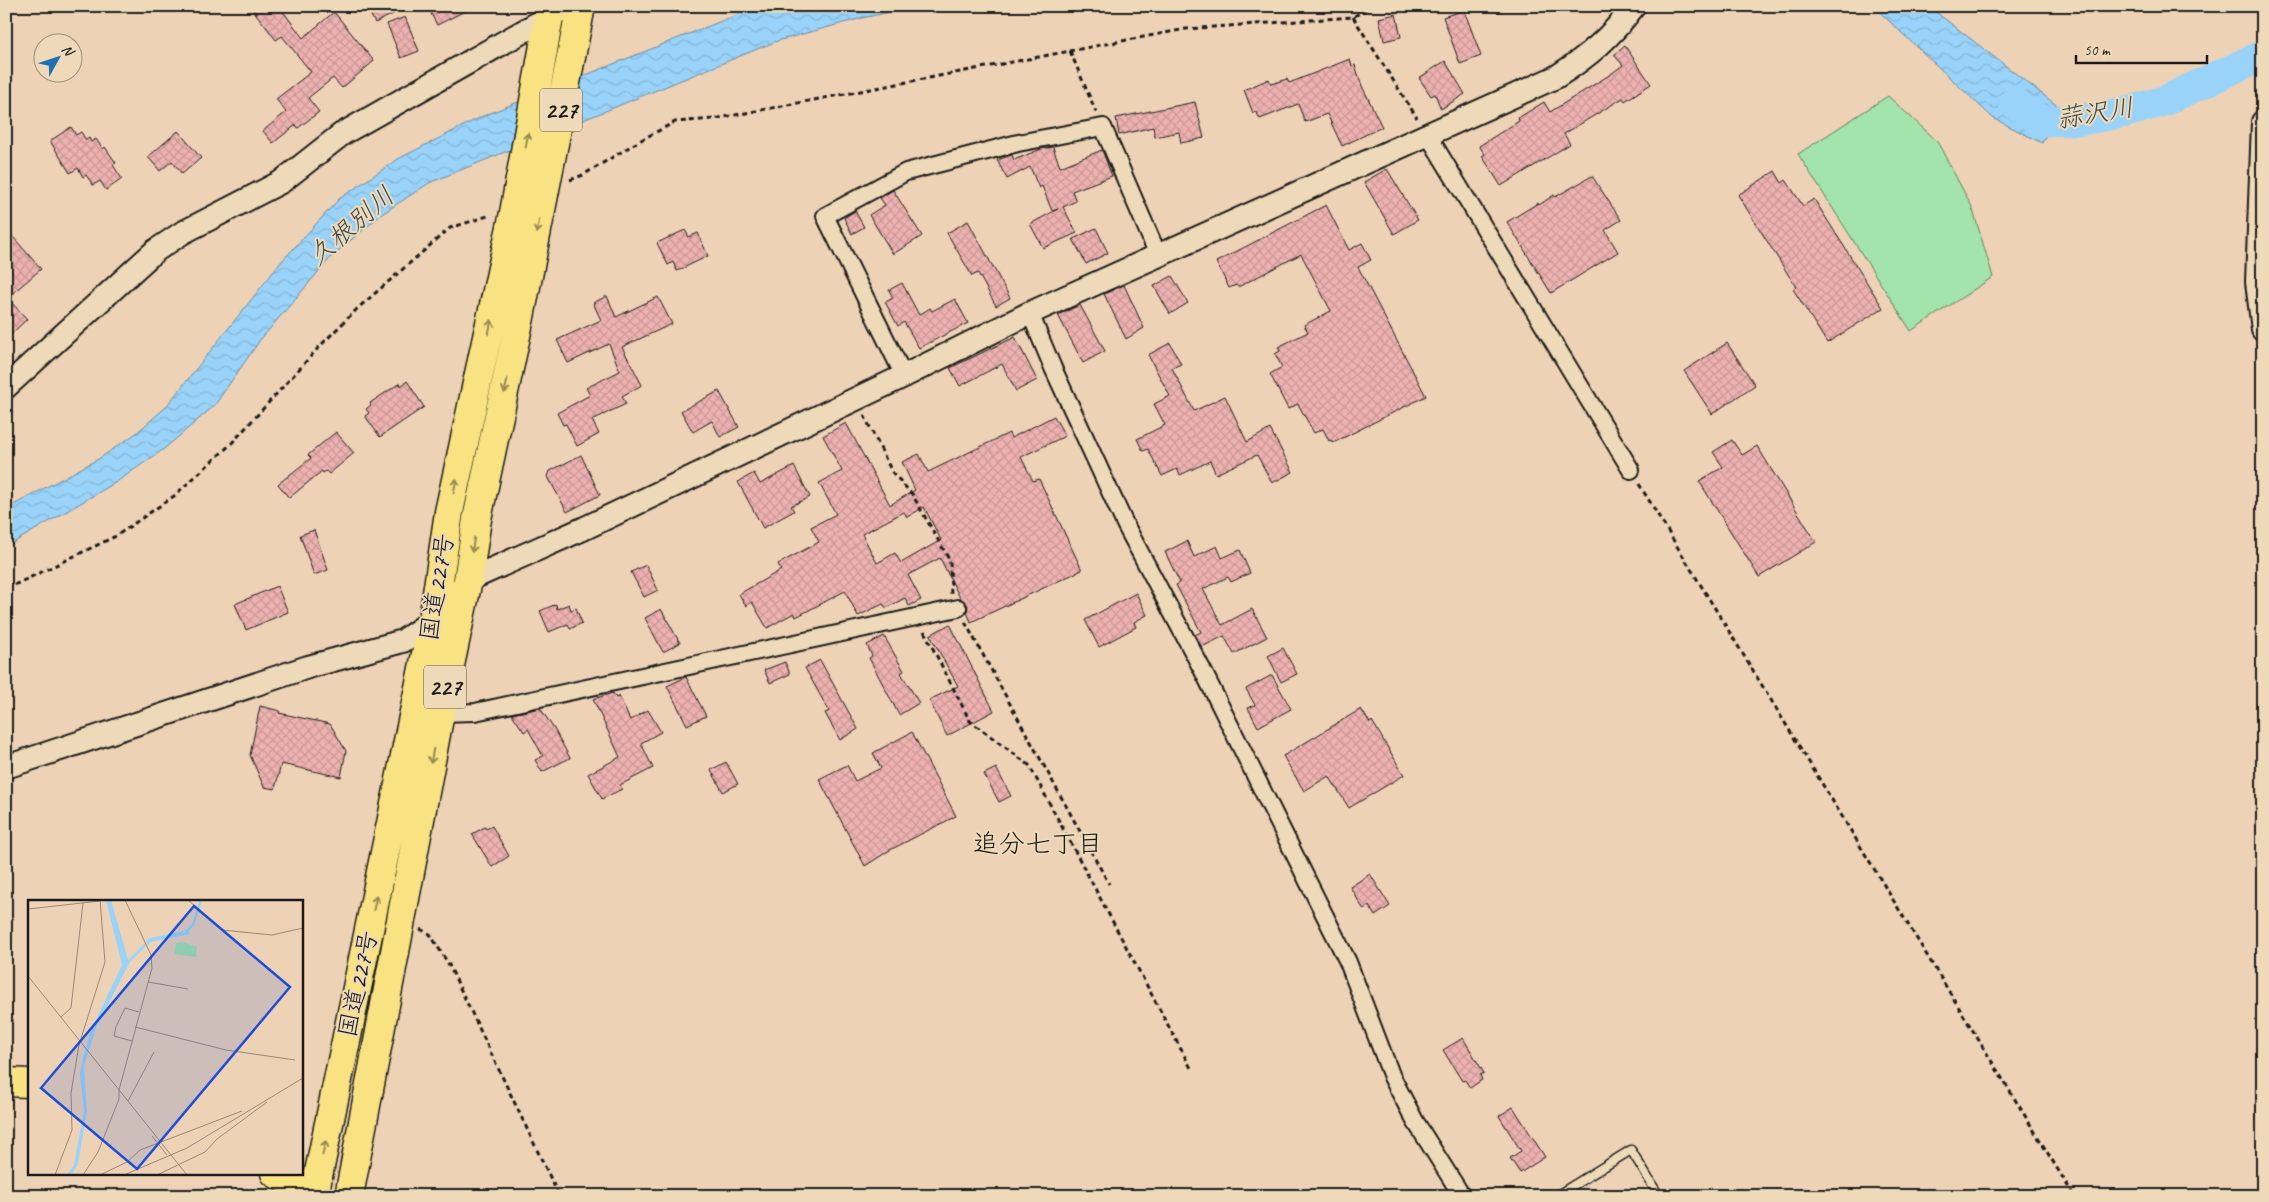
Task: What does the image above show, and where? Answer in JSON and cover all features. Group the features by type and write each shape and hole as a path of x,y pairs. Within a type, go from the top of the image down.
{"highway":[{"name":"国道227号","path":"349,1196 440,713 468,580 477,519 520,317 581,6"},
{"name":"国道227号","path":"314,1196 433,620 450,512 516,201 540,64 556,9"},
{"path":"6,1082 28,1083"},
{"path":"277,1174 314,1196"}],"street":[{"path":"6,767 308,667 403,641 433,620 468,580 585,528 904,376 1030,313 1556,77 1588,57 1621,24 1634,6"},
{"path":"6,387 162,247 182,233 281,182 342,134 556,9"},
{"path":"2263,122 2257,282 2263,330"},
{"path":"904,376 825,216 906,172 1018,143 1103,127 1158,256"},
{"path":"1428,135 1631,470"},
{"path":"1030,313 1053,368 1125,524 1202,669 1348,962 1392,1077 1415,1121 1462,1196"},
{"path":"440,713 475,712 958,608"}],"lane":[{"path":"1556,1196 1631,1150 1660,1196"}],"path":[{"path":"546,183 583,175 675,122 714,119 1186,29 1353,17 1371,6"},
{"path":"1353,17 1428,135"},
{"path":"1066,52 1070,51 1103,127"},
{"path":"6,589 116,536 174,496 231,444 320,346 357,309 450,228 488,216 516,201"},
{"path":"856,399 892,472 912,494 950,561 951,596 1109,884"},
{"path":"1631,470 2074,1196"},
{"path":"917,617 970,721 1029,764 1192,1070"},
{"path":"401,921 430,934 449,965 559,1196"}],"green space":[{"path":"1888,96 1937,141 1972,207 1993,277 1911,331 1798,154"}],"water":[{"name":"久根別川","path":"759,6 920,6 862,18 777,41 429,183 382,214 332,256 260,340 214,406 164,449 118,481 6,547 6,509 100,458 135,434 165,408 282,261 339,199 398,159 483,116"},
{"path":"1873,6 1928,6 2059,107 2042,143 1993,118"}],"building":[{"path":"250,6 279,6 303,38 334,12 374,61 342,88 333,78 308,98 319,112 298,128 296,125 273,143 263,131 286,112 276,99 311,72 282,36 276,40"},
{"path":"366,6 409,6 375,23"},
{"path":"427,6 475,6 437,25"},
{"path":"1464,10 1481,56 1460,64 1443,17"},
{"path":"1396,14 1401,37 1384,41 1379,18"},
{"path":"405,17 419,51 401,58 387,24"},
{"path":"1625,46 1651,84 1625,101 1623,98 1564,134 1570,144 1501,186 1482,156 1485,154 1479,146 1519,121 1518,118 1544,102 1550,112 1611,74 1623,65 1614,55"},
{"path":"1350,59 1352,66 1355,65 1362,86 1382,127 1342,146 1327,114 1305,122 1298,104 1260,119 1256,112 1253,113 1244,90 1269,79 1271,84 1287,79 1289,83"},
{"path":"1445,61 1465,94 1441,109 1435,94 1431,96 1419,78"},
{"path":"1195,102 1204,138 1181,143 1179,132 1155,137 1153,127 1119,135 1116,118"},
{"path":"71,127 76,135 81,132 86,140 89,138 91,142 96,139 103,149 105,147 116,163 113,165 122,179 106,190 100,181 93,185 86,175 83,177 78,168 70,173 50,141"},
{"path":"178,131 201,158 182,174 172,161 160,171 148,157"},
{"path":"1053,147 1060,167 1102,150 1112,176 1072,191 1076,201 1063,207 1077,233 1043,248 1030,224 1058,209 1052,211 1042,186 1039,188 1030,167 1007,179 997,160 1012,155 1014,160 1041,149"},
{"path":"1387,169 1418,220 1394,234 1364,182"},
{"path":"1775,171 1782,183 1786,180 1803,206 1814,199 1883,308 1827,343 1793,289 1796,287 1738,195"},
{"path":"1592,176 1621,220 1605,230 1618,252 1551,293 1507,222 1538,203 1539,205 1554,195 1555,197"},
{"path":"893,190 922,236 893,254 869,215 885,205 880,198"},
{"path":"1326,205 1349,250 1362,243 1371,260 1358,267 1426,396 1333,443 1331,440 1329,441 1323,429 1314,433 1298,404 1288,409 1270,374 1282,367 1275,354 1280,351 1278,347 1308,332 1304,325 1331,311 1301,254 1238,287 1236,285 1229,288 1216,262"},
{"path":"855,211 864,227 852,234 844,218"},
{"path":"968,221 1010,298 996,306 978,273 972,276 947,233"},
{"path":"1096,228 1108,253 1086,264 1073,239"},
{"path":"6,229 41,269 7,298 27,319 6,339"},
{"path":"685,230 689,237 698,233 708,256 677,271 673,262 668,265 657,243"},
{"path":"1172,276 1188,303 1170,314 1154,286"},
{"path":"902,283 919,315 930,308 932,311 955,299 968,323 919,348 904,322 898,326 885,302 893,298 889,290"},
{"path":"1124,285 1144,328 1126,339 1104,294"},
{"path":"607,296 616,317 658,297 672,324 622,347 642,385 622,396 626,404 592,420 599,434 577,446 566,424 563,425 557,413 590,395 586,388 620,371 609,344 568,363 557,340 601,320 593,303"},
{"path":"1080,305 1105,351 1083,363 1058,315"},
{"path":"1015,337 1037,380 1016,391 1002,364 960,386 950,368"},
{"path":"1170,343 1181,364 1172,368 1194,411 1225,396 1247,442 1270,429 1293,472 1272,483 1257,455 1216,474 1210,461 1180,475 1177,469 1162,476 1148,449 1143,451 1137,439 1165,425 1154,404 1170,396 1148,355"},
{"path":"1727,343 1755,385 1712,414 1684,371"},
{"path":"407,381 424,407 380,437 365,416 369,413 366,409 371,405 370,403 400,383 401,386"},
{"path":"719,391 739,427 720,437 712,421 693,432 681,411"},
{"path":"1054,416 1065,436 1021,457 1033,481 1039,479 1082,570 971,622 967,612 968,605 960,598 940,558 908,575 921,600 909,606 905,598 886,608 883,604 858,616 845,591 796,617 794,613 767,628 752,602 746,606 739,594 781,570 778,564 819,542 811,527 836,514 819,483 842,471 823,436 846,423 890,505 915,490 902,462 919,454 928,472 1009,433 1011,438","holes":["924,507 941,540 901,563 895,553 877,563 862,534 904,512 907,517"]},
{"path":"336,432 354,453 329,474 326,471 323,473 322,471 289,498 278,484 311,458 308,455"},
{"path":"1732,440 1742,455 1757,446 1816,542 1759,577 1699,481 1723,467 1713,452"},
{"path":"581,455 600,495 567,512 548,477 550,471"},
{"path":"794,466 810,497 791,506 794,511 763,528 738,482 754,473 760,484"},
{"path":"314,530 328,570 314,575 300,535"},
{"path":"1187,541 1194,557 1217,546 1222,558 1240,550 1250,573 1231,582 1228,577 1203,589 1222,625 1252,609 1267,637 1234,654 1224,636 1202,647 1195,635 1201,632 1176,585 1180,583 1165,552"},
{"path":"646,565 658,590 644,597 631,572"},
{"path":"277,586 288,612 246,630 235,604"},
{"path":"1136,593 1147,615 1134,622 1136,627 1099,647 1085,620"},
{"path":"556,604 557,609 569,604 571,610 576,608 582,623 570,629 568,624 549,632 540,611"},
{"path":"661,609 680,643 663,652 645,618"},
{"path":"950,624 994,711 947,736 929,700 958,686 930,635"},
{"path":"884,636 904,671 901,673 919,703 899,715 869,658 872,656 867,645"},
{"path":"1283,648 1297,674 1281,682 1268,656"},
{"path":"820,660 858,729 840,740 825,713 829,711 805,668"},
{"path":"785,662 790,674 770,683 764,670"},
{"path":"1272,675 1291,709 1258,727 1248,708 1255,705 1246,689"},
{"path":"686,677 706,716 687,725 667,686"},
{"path":"613,693 616,698 619,696 630,720 648,710 661,732 641,743 653,768 620,785 622,789 602,799 588,774 620,757 593,699"},
{"path":"260,706 280,711 279,713 330,724 346,751 341,777 281,764 275,789 264,787 250,755"},
{"path":"540,708 570,758 542,772 535,760 543,756 528,729 524,732 512,714"},
{"path":"1361,709 1370,723 1372,721 1404,775 1349,808 1329,776 1304,791 1283,756"},
{"path":"912,732 956,816 890,850 865,866 819,779 847,765 855,781 881,768 873,753"},
{"path":"726,762 738,784 723,792 711,770"},
{"path":"996,768 1011,796 999,802 984,774"},
{"path":"492,826 509,856 492,867 472,834 485,827 486,829"},
{"path":"1370,874 1390,906 1375,916 1369,906 1364,910 1350,887"},
{"path":"1463,1038 1484,1073 1480,1075 1482,1080 1470,1088 1465,1080 1462,1081 1443,1050"},
{"path":"1513,1107 1545,1157 1520,1173 1510,1158 1521,1151 1499,1116"}],"waterway":[{"name":"蒜沢川","path":"2014,103 2041,121 2080,120 2127,112 2164,101 2263,55"}],"district":[{"name":"追分七丁目","path":"1038,843"}]}
